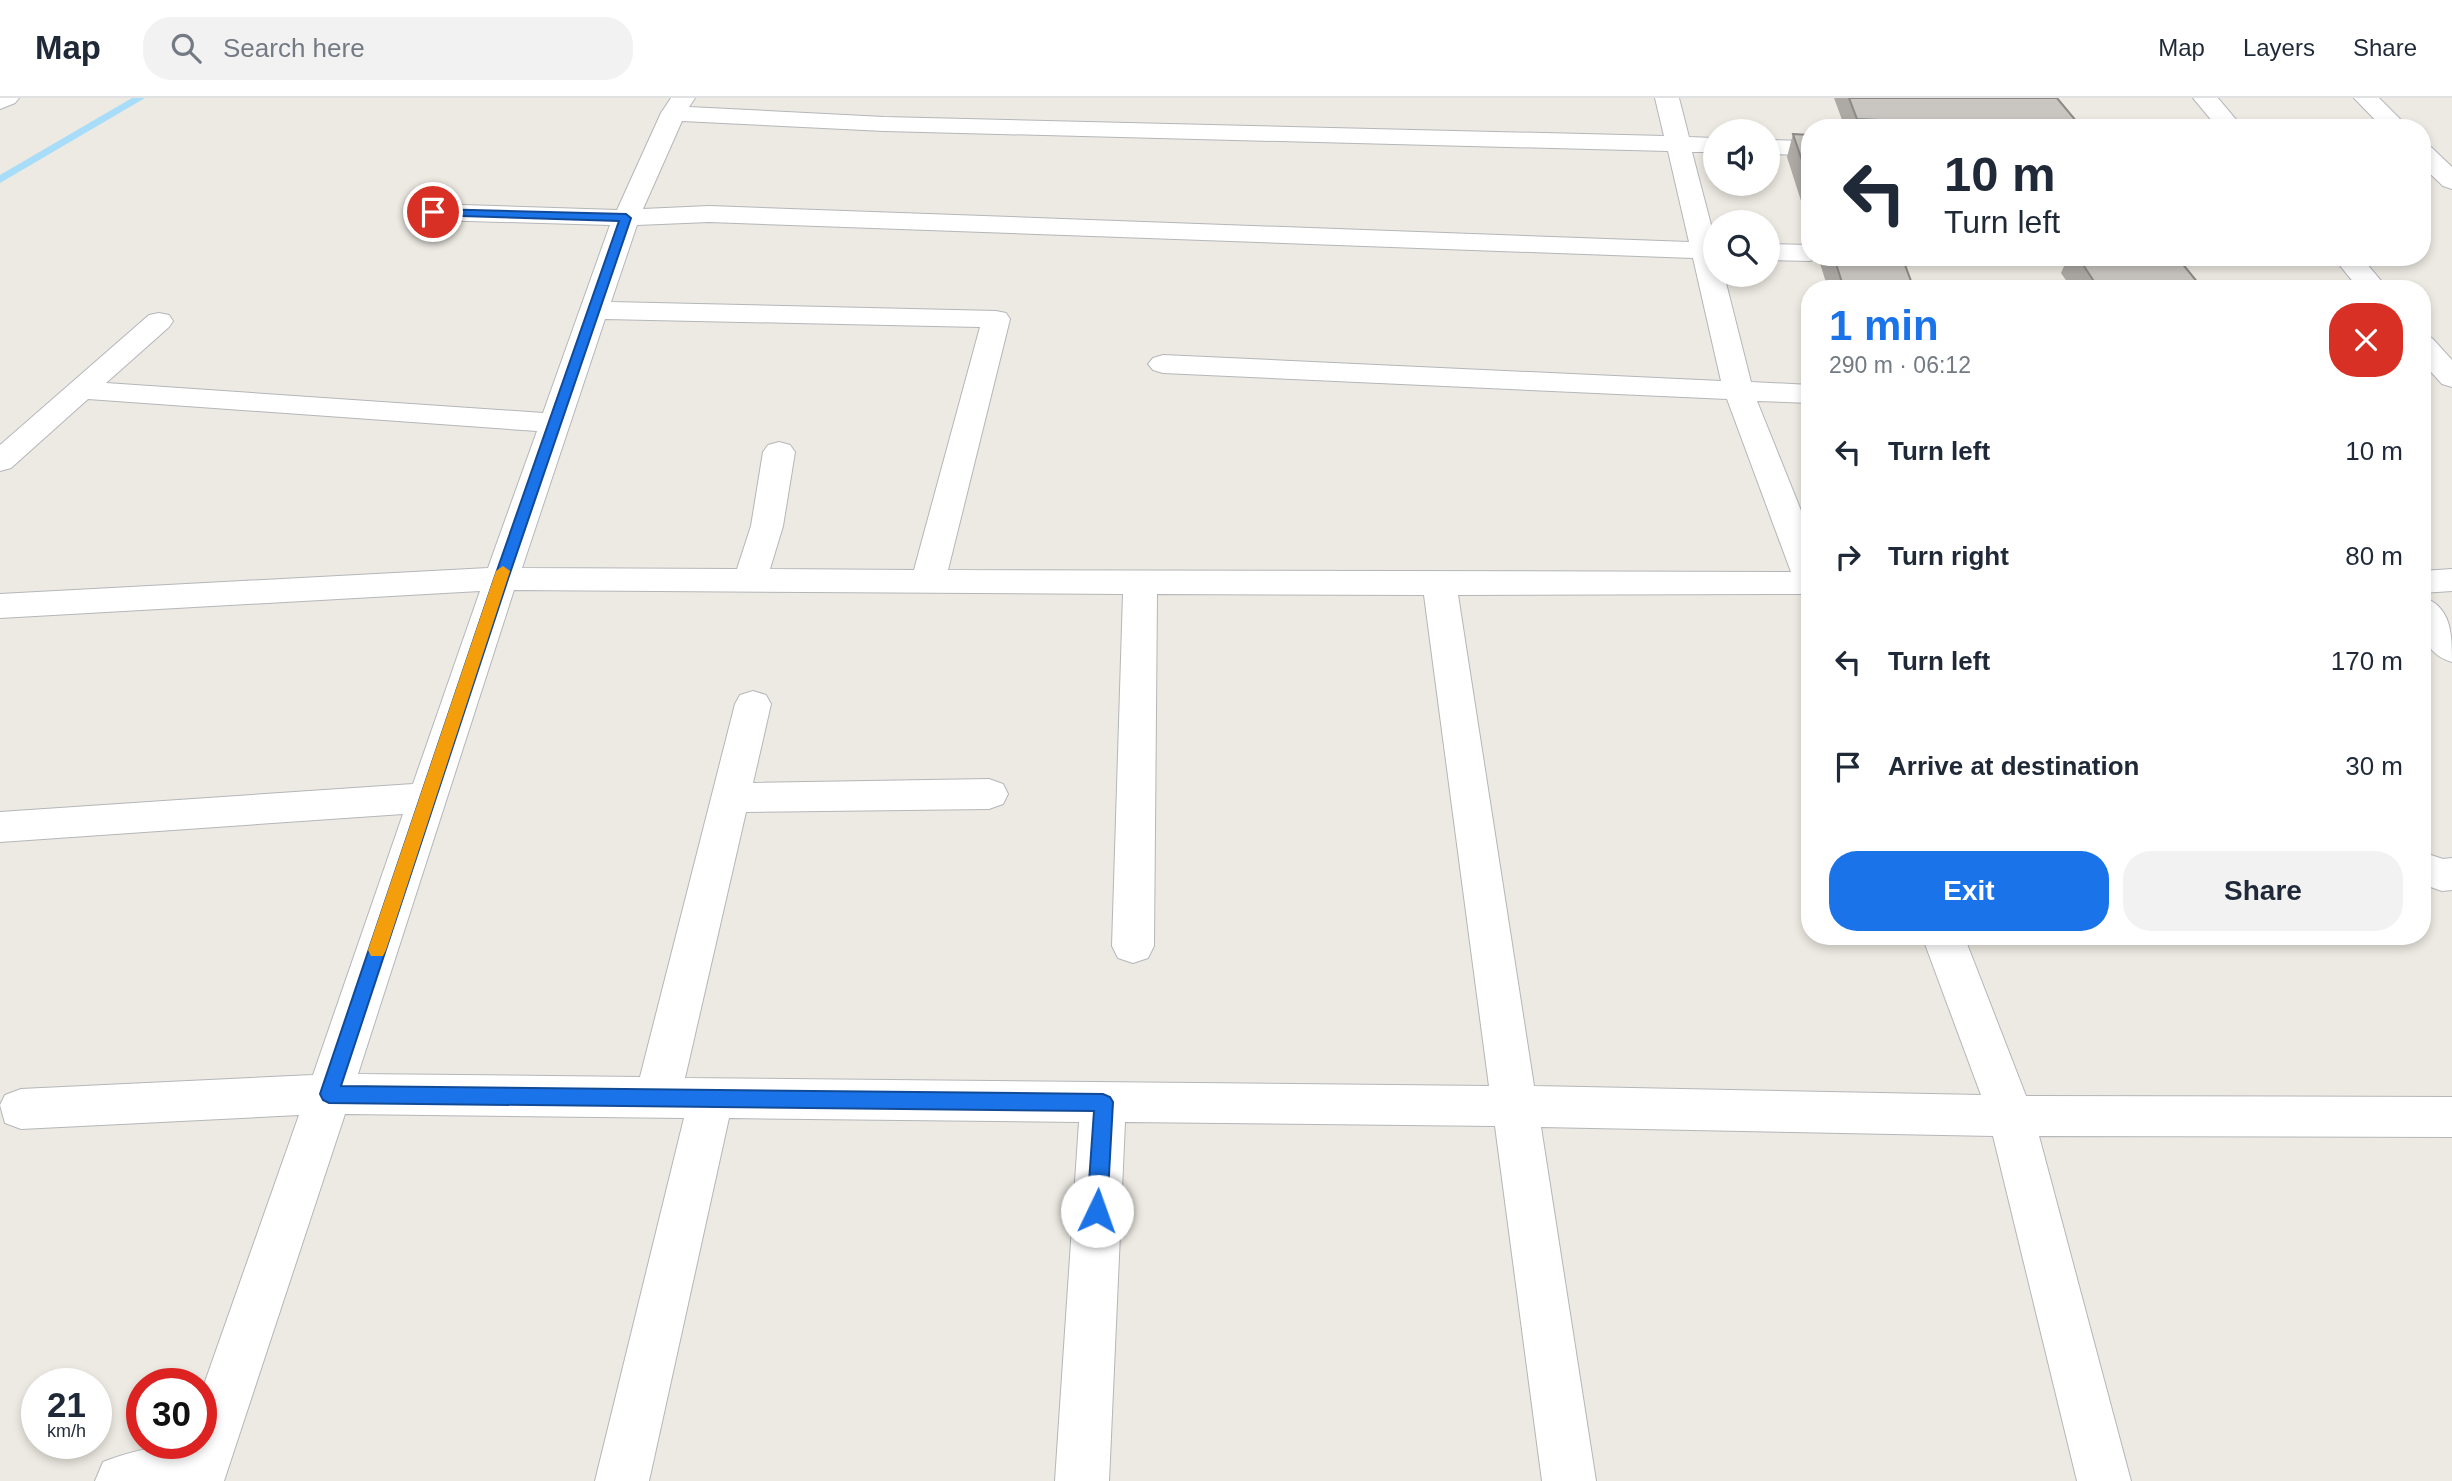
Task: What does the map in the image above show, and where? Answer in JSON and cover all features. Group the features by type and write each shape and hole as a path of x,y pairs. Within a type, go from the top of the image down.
{"street":[{"path":"0,102 7,98"},
{"path":"1667,98 1703,228"},
{"path":"2205,98 2223,119"},
{"path":"2366,98 2388,119"},
{"path":"122,1481 200,1473 501,579 626,218 678,105 884,124 1703,145"},
{"path":"1780,147 1801,148"},
{"path":"2431,161 2452,181"},
{"path":"433,212 626,218 709,214 1703,251"},
{"path":"1780,252 1801,253"},
{"path":"2354,266 2366,280"},
{"path":"1717,287 1739,391 1801,553"},
{"path":"595,310 996,319 928,581"},
{"path":"0,461 159,321"},
{"path":"2431,354 2452,377"},
{"path":"1163,364 1801,394"},
{"path":"81,390 556,423"},
{"path":"750,580 766,526 779,452"},
{"path":"0,606 501,579 1801,583"},
{"path":"2431,581 2452,580"},
{"path":"1133,946 1140,582"},
{"path":"1439,583 1569,1481"},
{"path":"2431,622 2452,650"},
{"path":"658,1097 753,704"},
{"path":"729,798 989,794"},
{"path":"0,827 428,798"},
{"path":"2431,871 2442,875 2452,874"},
{"path":"1946,945 2011,1116 2104,1481"},
{"path":"22,1109 329,1094 1515,1107 2011,1116 2452,1117"},
{"path":"622,1481 711,1098"},
{"path":"1082,1481 1103,1102"}],"building":[{"path":"1849,98 2057,98 2074,119 1857,119"},
{"path":"1793,134 1801,134 1801,158"},
{"path":"1837,266 1905,266 1911,280 1841,280"},
{"path":"2084,266 2184,266 2196,280 2093,280"}],"waterway":[{"path":"0,180 140,98"}],"slow traffic":[{"path":"377,950 503,571"}],"route":[{"path":"433,212 626,218 501,579 329,1094 1103,1102 1097,1211"}]}
